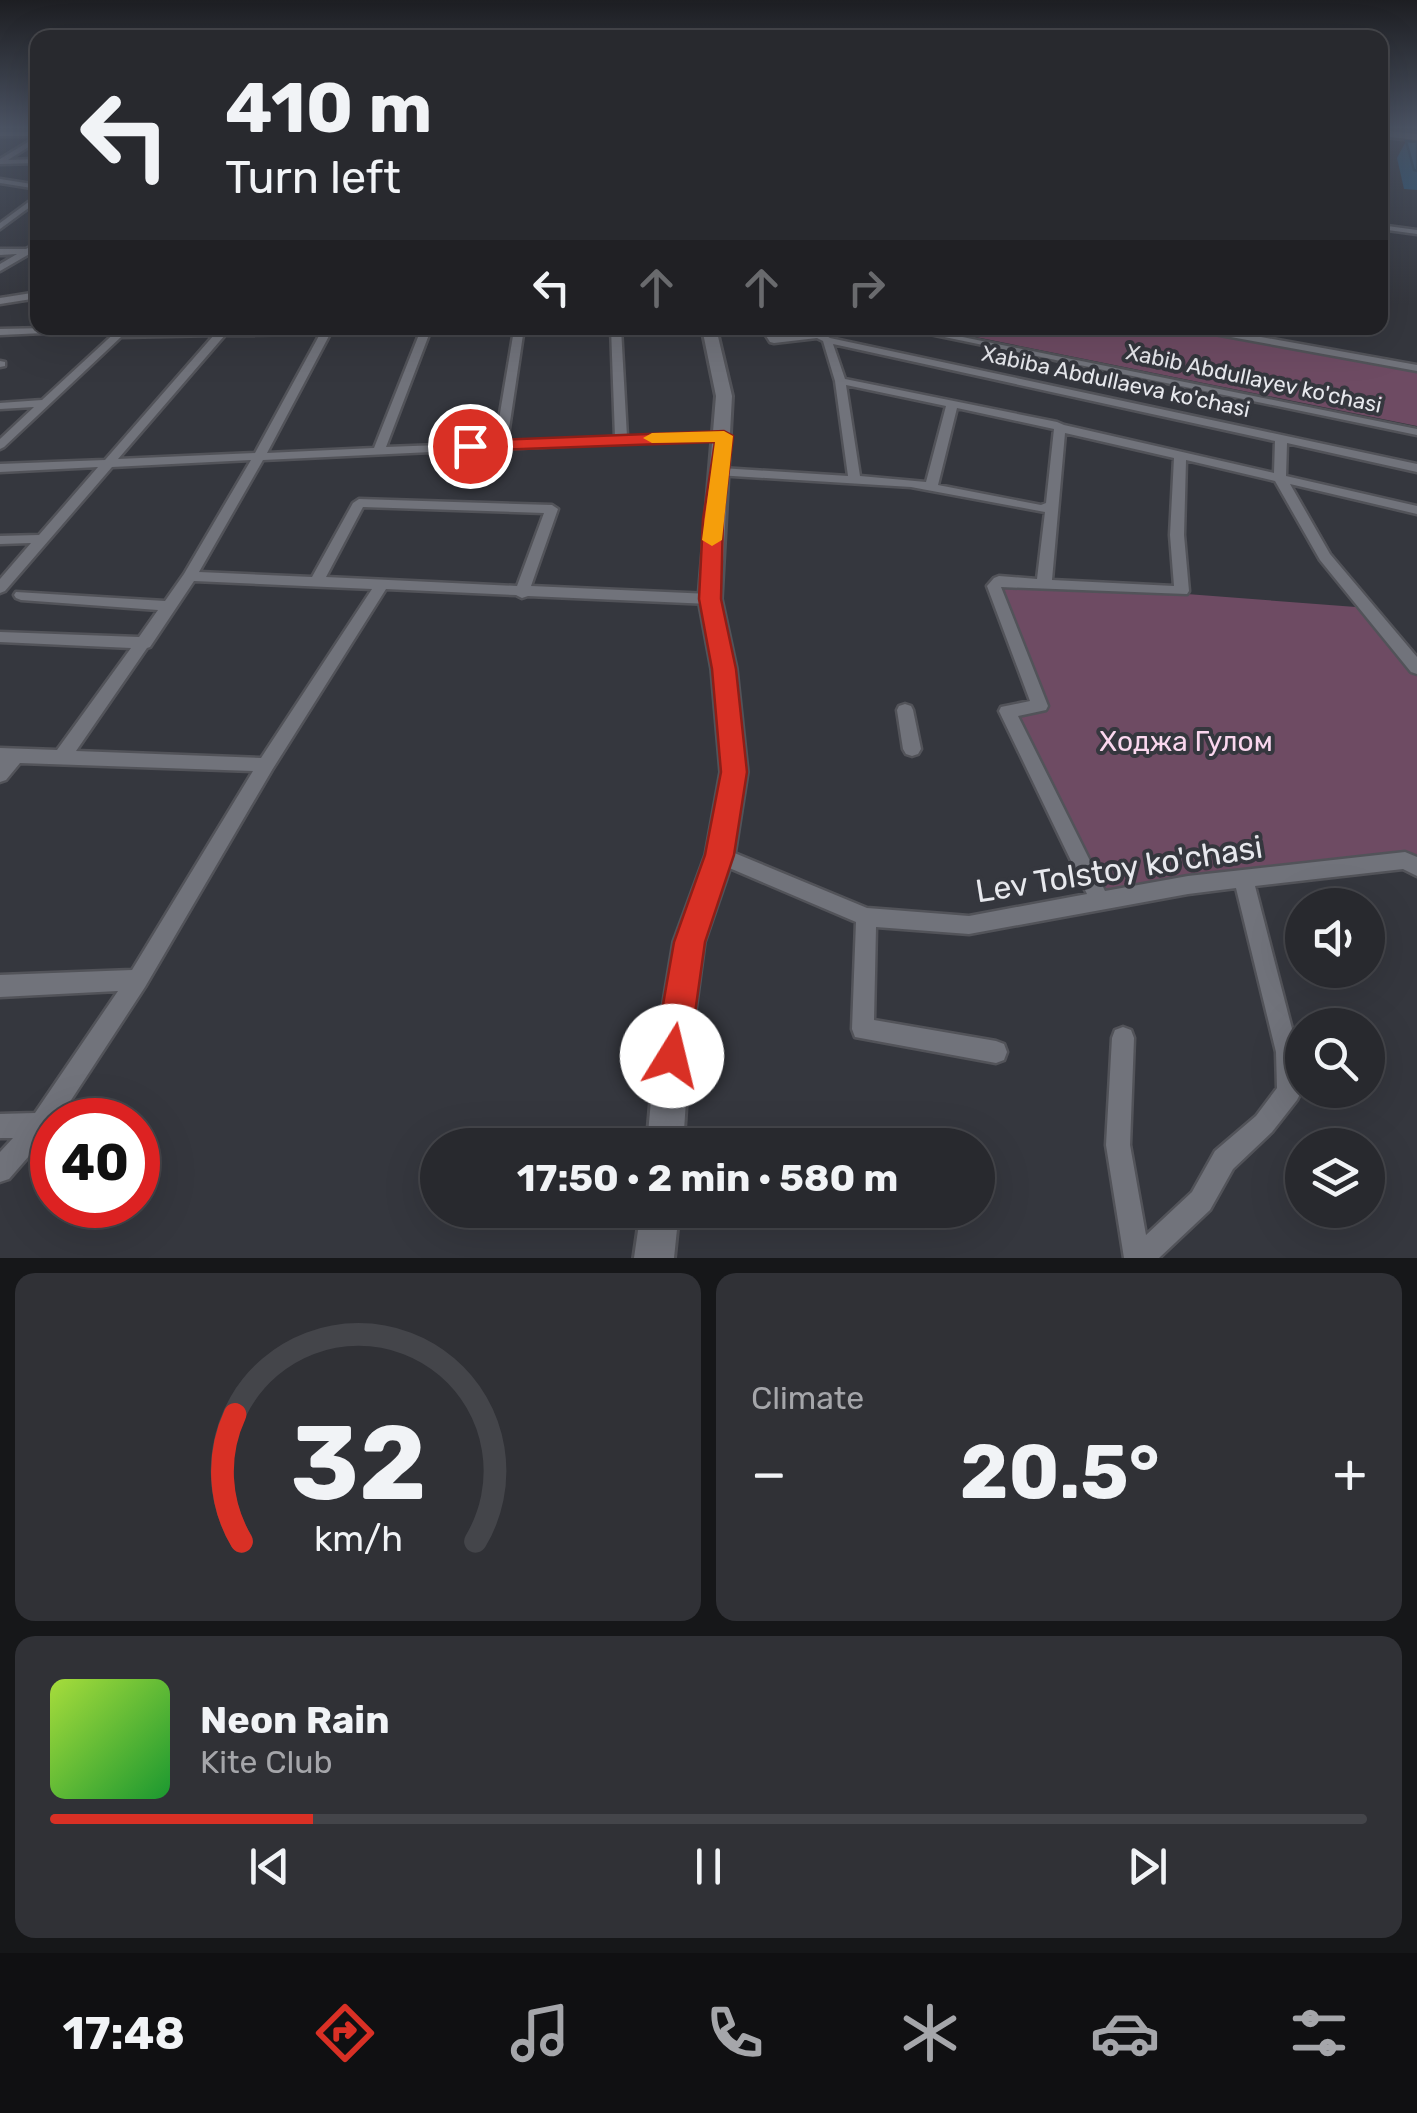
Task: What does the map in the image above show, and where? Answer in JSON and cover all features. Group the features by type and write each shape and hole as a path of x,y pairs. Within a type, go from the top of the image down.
{"street":[{"path":"0,227 30,204"},
{"path":"0,215 15,216"},
{"path":"1388,228 1417,232"},
{"path":"0,252 30,249"},
{"path":"0,268 30,252"},
{"path":"0,301 30,296"},
{"path":"0,332 30,331"},
{"path":"0,445 118,335"},
{"path":"0,588 220,335"},
{"path":"62,757 190,576 260,457 323,335"},
{"path":"379,450 424,335"},
{"path":"501,444 518,335"},
{"path":"616,335 621,438"},
{"path":"666,1128 672,1056 689,942 720,855 734,772 733,736 710,599 713,519 724,436 724,396 711,335"},
{"name":"Xabiba Abdullaeva ko'chasi","path":"771,335 774,340 813,335"},
{"path":"821,335 840,382 854,478"},
{"name":"Xabiba Abdullaeva ko'chasi","path":"825,335 935,363 1417,468"},
{"name":"Xabib Abdullayev ko'chasi","path":"942,335 1417,432"},
{"name":"Xabib Abdullayev ko'chasi","path":"1264,335 1417,368"},
{"path":"935,363 952,337"},
{"path":"840,382 953,402 1417,510"},
{"path":"721,472 932,486 1041,509 1055,504 1059,427 1066,391"},
{"path":"0,406 46,402"},
{"path":"932,486 953,402"},
{"path":"1265,434 1268,402"},
{"path":"0,468 724,436"},
{"path":"1281,438 1280,478 1325,557 1417,668"},
{"path":"1100,901 1006,710 1040,706 994,586 999,581 1182,591 1177,535 1180,454"},
{"path":"316,582 358,502 552,509 522,592"},
{"path":"1044,584 1050,506"},
{"path":"0,540 41,539"},
{"path":"190,576 710,599"},
{"path":"59,1098 138,980 266,764 382,586"},
{"path":"21,595 170,606"},
{"path":"0,637 145,642"},
{"path":"905,710 912,749"},
{"path":"0,776 8,755 266,764"},
{"name":"Lev Tolstoy ko'chasi","path":"720,855 866,917 969,925 1100,901 1239,887 1405,860 1417,868"},
{"path":"1139,1258 1201,1200 1224,1160 1264,1124 1289,1092 1288,1052 1239,887"},
{"path":"866,917 863,1028 996,1052"},
{"path":"0,986 138,980"},
{"path":"1123,1038 1118,1145 1139,1258"},
{"path":"0,1126 30,1125"},
{"path":"0,1170 30,1137"},
{"path":"654,1258 658,1228"}],"green space":[{"path":"966,335 1218,335 1417,371 1417,426"},
{"name":"Ходжа Гулом","path":"1008,584 1369,608 1417,672 1417,863 1100,901 1007,711 1040,705 1004,589"}],"slow traffic":[{"path":"652,438 724,436 712,540"}],"route":[{"path":"470,446 724,436 713,519 710,599 724,669 734,772 720,855 689,942 672,1056"}]}
